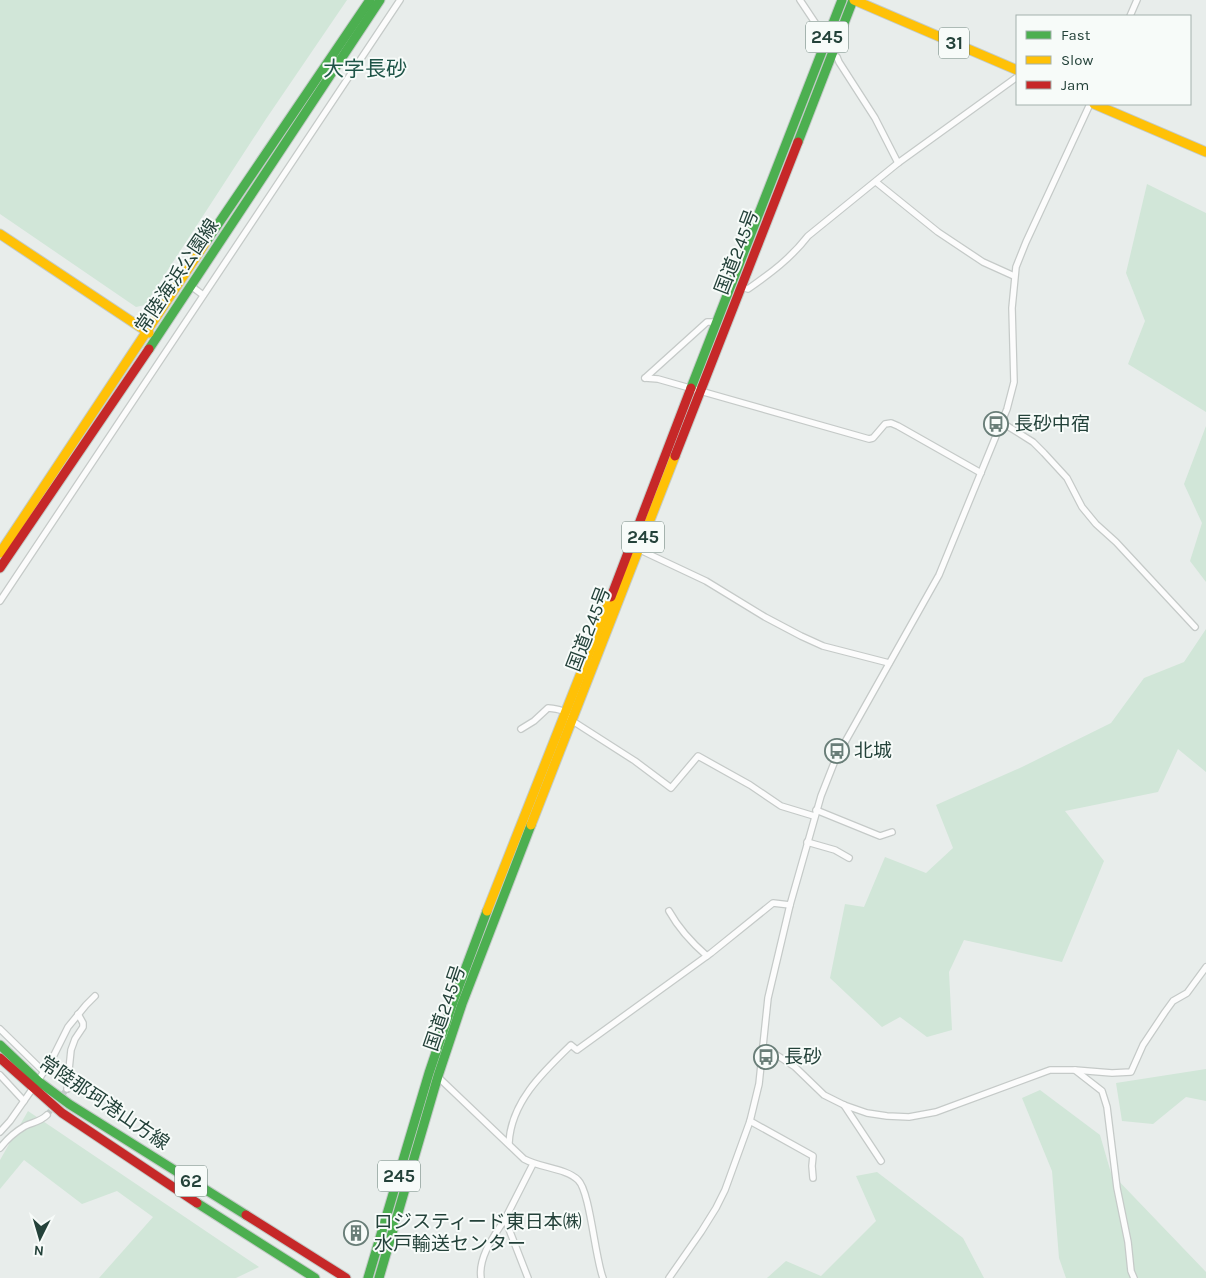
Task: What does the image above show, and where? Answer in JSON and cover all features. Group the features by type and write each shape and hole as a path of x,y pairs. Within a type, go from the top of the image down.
{"main road":[{"name":"常陸海浜公園線","path":"0,553 146,331 370,0"},
{"name":"常陸海浜公園線","path":"0,568 156,338 380,0"},
{"name":"国道245号","path":"379,1278 453,1002 510,850 566,712 842,0"},
{"name":"国道245号","path":"368,1278 434,1075 571,720 854,0"},
{"name":"31","path":"854,0 1016,70"},
{"path":"1096,105 1206,152"},
{"path":"0,234 156,338"},
{"name":"常陸那珂港山方線","path":"0,1045 62,1113 314,1278"},
{"name":"常陸那珂港山方線","path":"0,1058 36,1085 346,1278"}],"street":[{"path":"0,601 400,0"},
{"path":"800,0 822,33"},
{"path":"1130,15 1137,0"},
{"path":"838,57 839,62 875,118 898,163"},
{"path":"742,288 748,289 776,270 798,250 808,236 898,163 1016,77"},
{"path":"669,1278 702,1232 722,1196 750,1121 759,1084 768,998 790,905 815,813 836,758 939,575 1006,409 1014,382 1012,308 1014,276 1026,242 1090,105"},
{"path":"876,182 938,232 983,262 1014,276"},
{"path":"190,286 203,295"},
{"path":"716,322 707,322 645,378 658,379 869,439 873,438 885,424 891,423 981,474"},
{"path":"1001,422 1033,442 1066,478 1082,507 1096,524 1116,542 1195,627"},
{"path":"638,550 706,580 765,617 800,636 823,646 890,663"},
{"path":"521,729 534,721 548,708 561,709 566,712 571,720 635,761 671,788 698,756 750,785 780,806 815,813 880,836 892,832"},
{"path":"807,842 835,850 849,858"},
{"path":"509,1144 519,1104 536,1080 571,1045 577,1050 707,956 773,903 790,905"},
{"path":"669,911 676,924 693,944 707,956"},
{"path":"763,1046 795,1067 824,1094 844,1106 867,1113 909,1117 936,1112 1050,1070 1131,1072 1143,1045 1165,1012 1173,1001 1187,993 1206,966"},
{"path":"0,1132 36,1085 68,1027 95,996"},
{"path":"67,1089 71,1050 75,1039 83,1027 78,1014"},
{"path":"0,1029 44,1072"},
{"path":"1075,1070 1102,1091 1107,1107 1117,1188 1128,1242 1131,1271 1134,1278"},
{"path":"0,1075 24,1101"},
{"path":"434,1075 524,1159 533,1164 562,1172 578,1180 585,1190 603,1278"},
{"path":"844,1106 881,1161"},
{"path":"0,1148 6,1139 47,1115"},
{"path":"750,1121 813,1156 813,1178"},
{"path":"481,1278 480,1272 484,1256 533,1164"},
{"path":"505,1219 528,1278"}],"green space":[{"path":"0,0 347,0 266,119 145,305 136,307 0,214"},
{"path":"1147,184 1206,213 1206,412 1128,364 1145,321 1126,273"},
{"path":"1206,426 1206,582 1190,561 1202,523 1184,484"},
{"path":"1206,629 1206,772 1178,749 1158,792 1065,811 1104,861 1062,962 964,940 949,972 952,1030 927,1037 900,1017 882,1027 830,978 845,904 864,907 885,857 926,873 953,848 936,805 1022,767 1111,723 1144,678 1184,662"},
{"path":"1206,1069 1206,1101 1186,1097 1153,1124 1122,1121 1116,1083"},
{"path":"1040,1090 1100,1135 1111,1173 1206,1272 1206,1278 1066,1278 1059,1258 1052,1171 1022,1098"},
{"path":"28,1111 259,1267 236,1278 99,1278 153,1217 117,1191 82,1204 24,1160 0,1189 0,1160"},
{"path":"877,1172 963,1238 984,1278 767,1278 786,1261 821,1276 876,1221 856,1176"}],"tunnel":[{"path":"47,1115 67,1089"}],"traffic: fast":[{"path":"206,242 370,0"},
{"path":"149,349 380,0"},
{"path":"691,388 842,0"},
{"path":"798,142 853,0"},
{"path":"379,1278 438,1076 462,1004 531,825"},
{"path":"368,1278 429,1073 487,911"},
{"path":"0,1045 38,1081 69,1104 246,1215"},
{"path":"197,1203 315,1278"}],"traffic: slow":[{"path":"854,0 1016,70"},
{"path":"1096,105 1206,152"},
{"path":"0,234 149,333"},
{"path":"0,553 206,242"},
{"path":"531,825 675,456"},
{"path":"487,911 611,597"}],"traffic: jam":[{"path":"675,456 798,142"},
{"path":"0,568 149,349"},
{"path":"611,597 691,388"},
{"path":"0,1058 62,1113 197,1203"},
{"path":"246,1215 346,1278"}],"place":[{"name":"長砂中宿","path":"996,424"},
{"name":"北城","path":"837,751"},
{"name":"長砂","path":"766,1057"},
{"name":"ロジスティード東日本㈱ 水戸輸送センター","path":"356,1233"}],"district":[{"name":"大字長砂","path":"365,69"}]}
